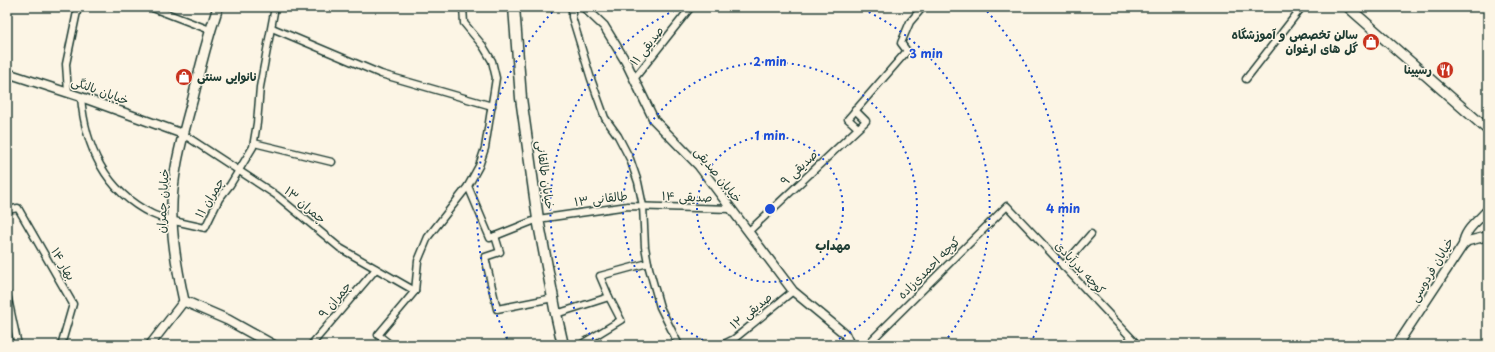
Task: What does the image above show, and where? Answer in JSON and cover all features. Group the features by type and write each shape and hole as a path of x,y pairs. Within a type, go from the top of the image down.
{"main road":[{"name":"خیابان چمران","path":"184,301 175,260 172,219 174,177 183,134 210,30 218,7"},
{"name":"خیابان طالقانی","path":"514,7 521,98 538,219 563,345"},
{"path":"1348,7 1488,130"},
{"path":"184,301 228,320 273,345"}],"street":[{"path":"68,92 66,64 78,7"},
{"path":"150,7 210,30"},
{"path":"239,170 254,143 260,87 275,7"},
{"path":"391,345 378,335 415,291 418,261 428,237 468,186 479,166 485,148 496,78 492,61 464,23 463,7"},
{"path":"572,7 572,16 605,118 618,136 630,159 638,182 643,206 643,227 648,263 654,288 660,307 679,345"},
{"name":"خیابان صدیقی","path":"584,7 604,26 626,62 654,120 699,166 793,291 845,334 850,345"},
{"name":"صدیقی ۱۱","path":"634,79 691,7"},
{"path":"858,128 848,118 907,51 901,43 910,22 923,7"},
{"path":"1246,79 1302,7"},
{"path":"272,28 381,74 492,106"},
{"name":"خیابان بالنگی","path":"7,73 68,92 183,134"},
{"path":"81,97 83,117 88,137 95,156 106,174 119,190 135,203 153,214 172,219"},
{"name":"صدیقی ۹","path":"748,232 866,121 855,110"},
{"name":"چمران ۱۳","path":"183,134 276,195 340,248 415,291"},
{"path":"254,143 332,162"},
{"name":"چمران ۱۱","path":"172,219 205,228 219,198 239,170"},
{"path":"468,186 500,252 485,257 497,309 553,298"},
{"name":"طالقانی ۱۳","path":"493,237 538,219 628,206 643,206"},
{"name":"صدیقی ۱۴","path":"643,206 731,209"},
{"name":"کوچه بدرآبادی","path":"1006,206 1138,345"},
{"name":"کوچه احمدی‌زاده","path":"867,345 1006,206"},
{"name":"بهار ۱۴","path":"7,210 18,208 73,304 62,342 63,345"},
{"name":"خیابان فردوسی","path":"1397,345 1463,245 1463,237 1488,209"},
{"path":"1481,218 1480,224 1477,228 1486,236"},
{"path":"1063,266 1091,234"},
{"path":"1463,245 1468,241 1486,236"},
{"path":"580,345 621,320 600,276 648,263"},
{"name":"چمران ۹","path":"311,345 376,269"},
{"name":"صدیقی ۱۲","path":"722,345 734,339 793,291"},
{"path":"7,294 18,345"},
{"path":"556,314 609,297"},
{"path":"150,345 184,301"}],"place":[{"name":"سالن تخصصی و آموزشگاه گل های ارغوان","path":"1371,42"},
{"name":"رسپینا","path":"1445,70"},
{"name":"نانوایی سنتی","path":"184,77"}],"district":[{"name":"مهداب","path":"833,245"}]}
